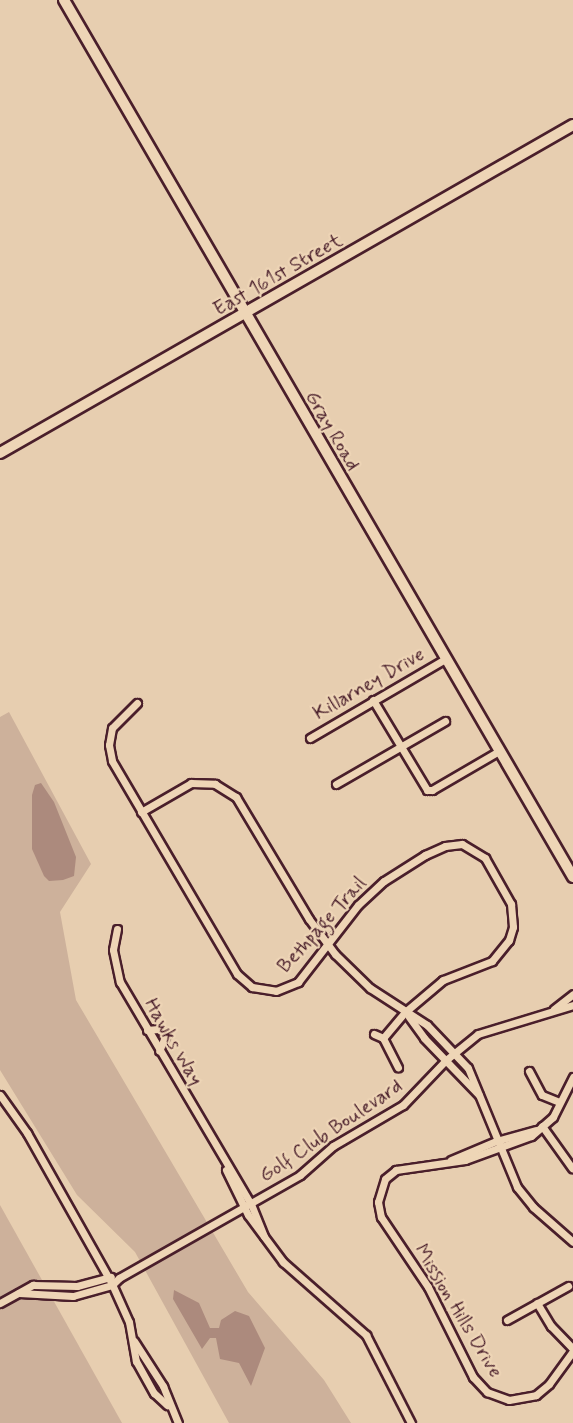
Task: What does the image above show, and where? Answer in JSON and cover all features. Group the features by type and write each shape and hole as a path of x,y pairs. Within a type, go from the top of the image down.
{"street":[{"name":"Gray Road","path":"64,0 244,316 573,877"},
{"name":"East 161st Street","path":"0,453 244,316 573,125"},
{"name":"Killarney Drive","path":"310,738 445,659"},
{"path":"373,700 400,747 429,790 499,751"},
{"name":"Bethpage Trail","path":"137,703 112,728 109,751 141,812 237,974 247,984 270,991 292,985 358,905 396,872 444,846 462,844 476,850 511,904 513,927 509,940 492,961 443,980 405,1012 383,1038"},
{"path":"336,784 445,721"},
{"path":"141,812 190,783 204,782 227,788 236,796 327,944 370,988 436,1034 473,1075 497,1144 520,1193 573,1242"},
{"name":"Hawks Way","path":"117,929 113,940 116,971 264,1236 290,1270 366,1335 411,1423"},
{"name":"Golf Club Boulevard","path":"554,1009 573,994"},
{"name":"Golf Club Boulevard","path":"19,1293 79,1295 112,1285 119,1278 300,1175 333,1146 403,1105 453,1052 488,1029 573,1005"},
{"path":"405,1012 427,1042 479,1095"},
{"path":"147,1030 165,1032 165,1043 159,1051"},
{"path":"374,1034 383,1038 398,1068"},
{"path":"427,1042 436,1034"},
{"path":"529,1071 542,1095 559,1102"},
{"path":"572,1168 539,1128 553,1117 573,1077"},
{"path":"0,1095 27,1133 108,1276 134,1341 136,1361 154,1393 167,1404 178,1423"},
{"name":"Mission Hills Drive","path":"539,1128 451,1160 396,1170 382,1184 378,1206 381,1218 428,1287 473,1377 494,1396 526,1398 549,1384 573,1350"},
{"name":"Golf Club Boulevard","path":"0,1303 38,1284 85,1285 108,1276 119,1278"},
{"path":"60,1294 62,1286"},
{"path":"507,1320 568,1286"},
{"path":"537,1303 549,1323 573,1350"}],"shaded area":[{"path":"9,712 91,864 60,912 76,1000 248,1292 324,1380 351,1423 229,1423 135,1252 77,1195 0,1070 0,717"},
{"path":"41,783 54,802 76,857 74,876 63,880 49,881 44,876 32,849 32,795 35,785"},
{"path":"0,1205 122,1423 0,1423"},
{"path":"174,1290 199,1303 210,1328 219,1328 221,1320 235,1311 249,1316 265,1348 251,1386 239,1363 220,1359 216,1338 210,1338 202,1349 173,1299"}]}
